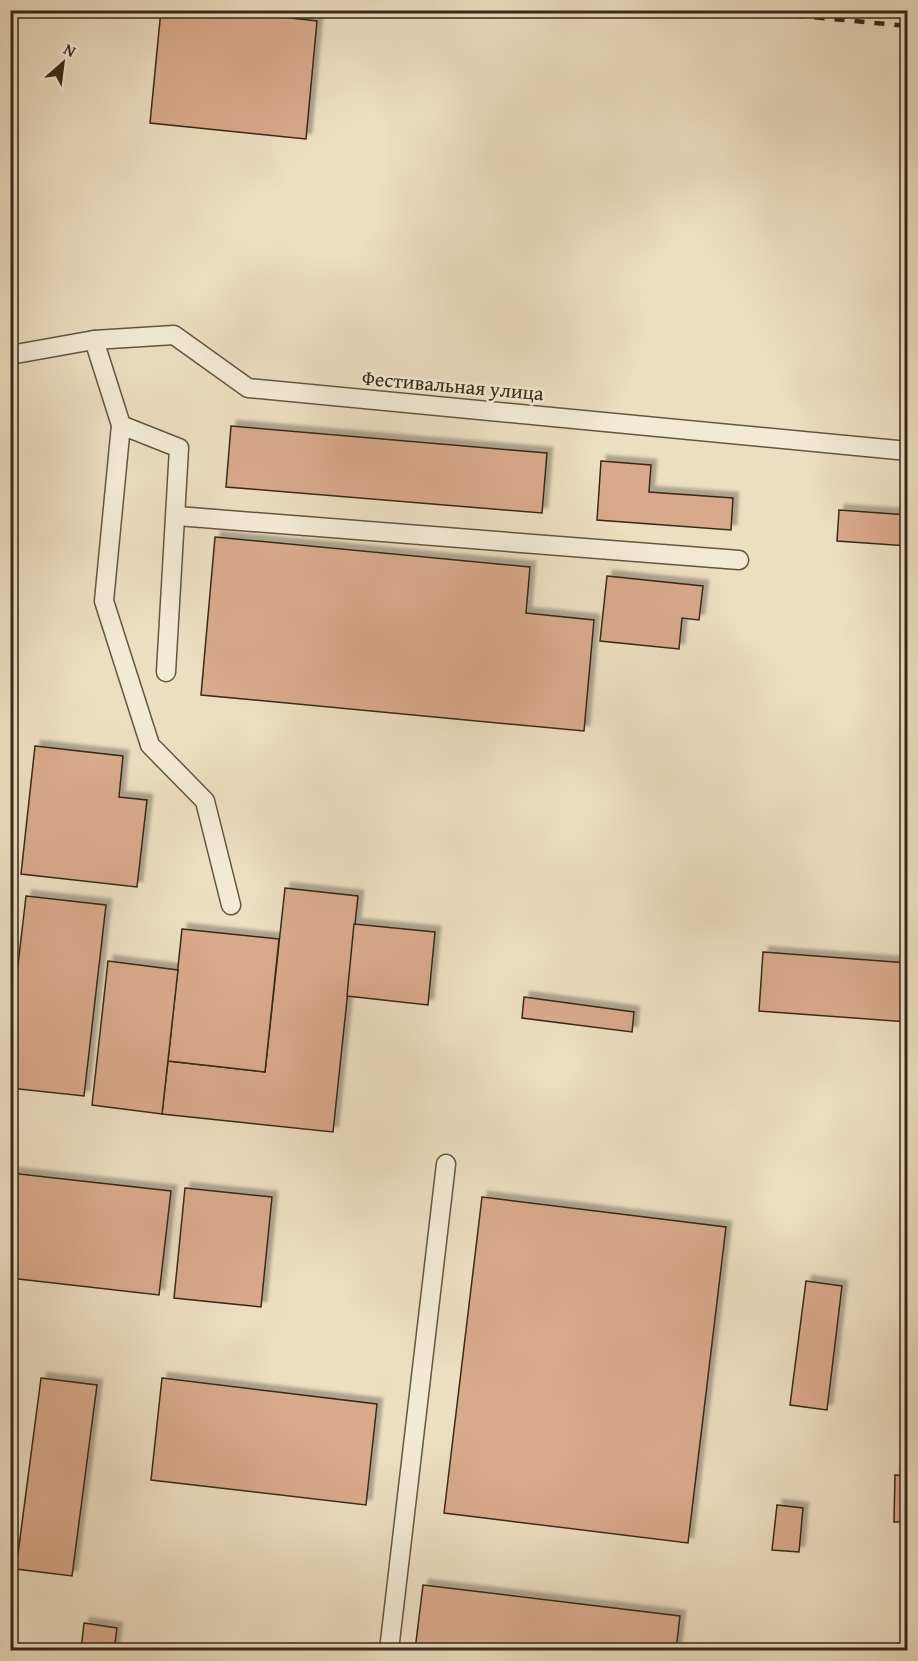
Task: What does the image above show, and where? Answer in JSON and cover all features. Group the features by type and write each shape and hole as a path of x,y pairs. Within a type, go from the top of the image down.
{"lane":[{"name":"Фестивальная улица","path":"10,355 94,340 174,335 248,388 908,451"},
{"path":"94,340 121,426 104,601 150,745 205,801 231,905"},
{"path":"121,426 179,448 177,516 166,672"},
{"path":"177,516 738,560"},
{"path":"389,1650 446,1164"}],"building":[{"path":"161,10 219,10 317,21 306,139 150,123"},
{"path":"231,426 547,453 542,513 226,487"},
{"path":"601,461 651,465 649,492 733,498 731,530 597,520"},
{"path":"839,510 908,515 908,546 837,541"},
{"path":"215,537 530,567 526,613 594,620 584,731 201,695"},
{"path":"607,576 703,586 699,620 682,618 679,649 600,641"},
{"path":"35,746 123,756 119,797 147,800 137,887 21,874"},
{"path":"285,888 358,896 333,1132 162,1114 168,1061 265,1072"},
{"path":"26,896 106,905 84,1096 10,1088 10,1034"},
{"path":"354,924 435,932 428,1005 347,996"},
{"path":"182,929 279,939 265,1072 168,1061"},
{"path":"763,952 908,963 908,1022 759,1011"},
{"path":"108,961 178,970 162,1114 92,1105"},
{"path":"524,997 634,1012 632,1032 522,1018"},
{"path":"10,1173 171,1191 159,1295 10,1278"},
{"path":"185,1188 272,1197 261,1307 174,1298"},
{"path":"482,1197 726,1227 688,1543 444,1513"},
{"path":"806,1281 842,1286 827,1410 790,1405"},
{"path":"41,1378 97,1385 72,1576 16,1569"},
{"path":"162,1378 377,1404 366,1505 151,1480"},
{"path":"895,1475 908,1476 908,1522 894,1522"},
{"path":"777,1505 803,1508 799,1552 772,1550"},
{"path":"423,1585 680,1616 676,1650 415,1650"},
{"path":"84,1623 117,1628 114,1650 81,1650"}],"railway":[{"path":"735,10 908,26"}]}
